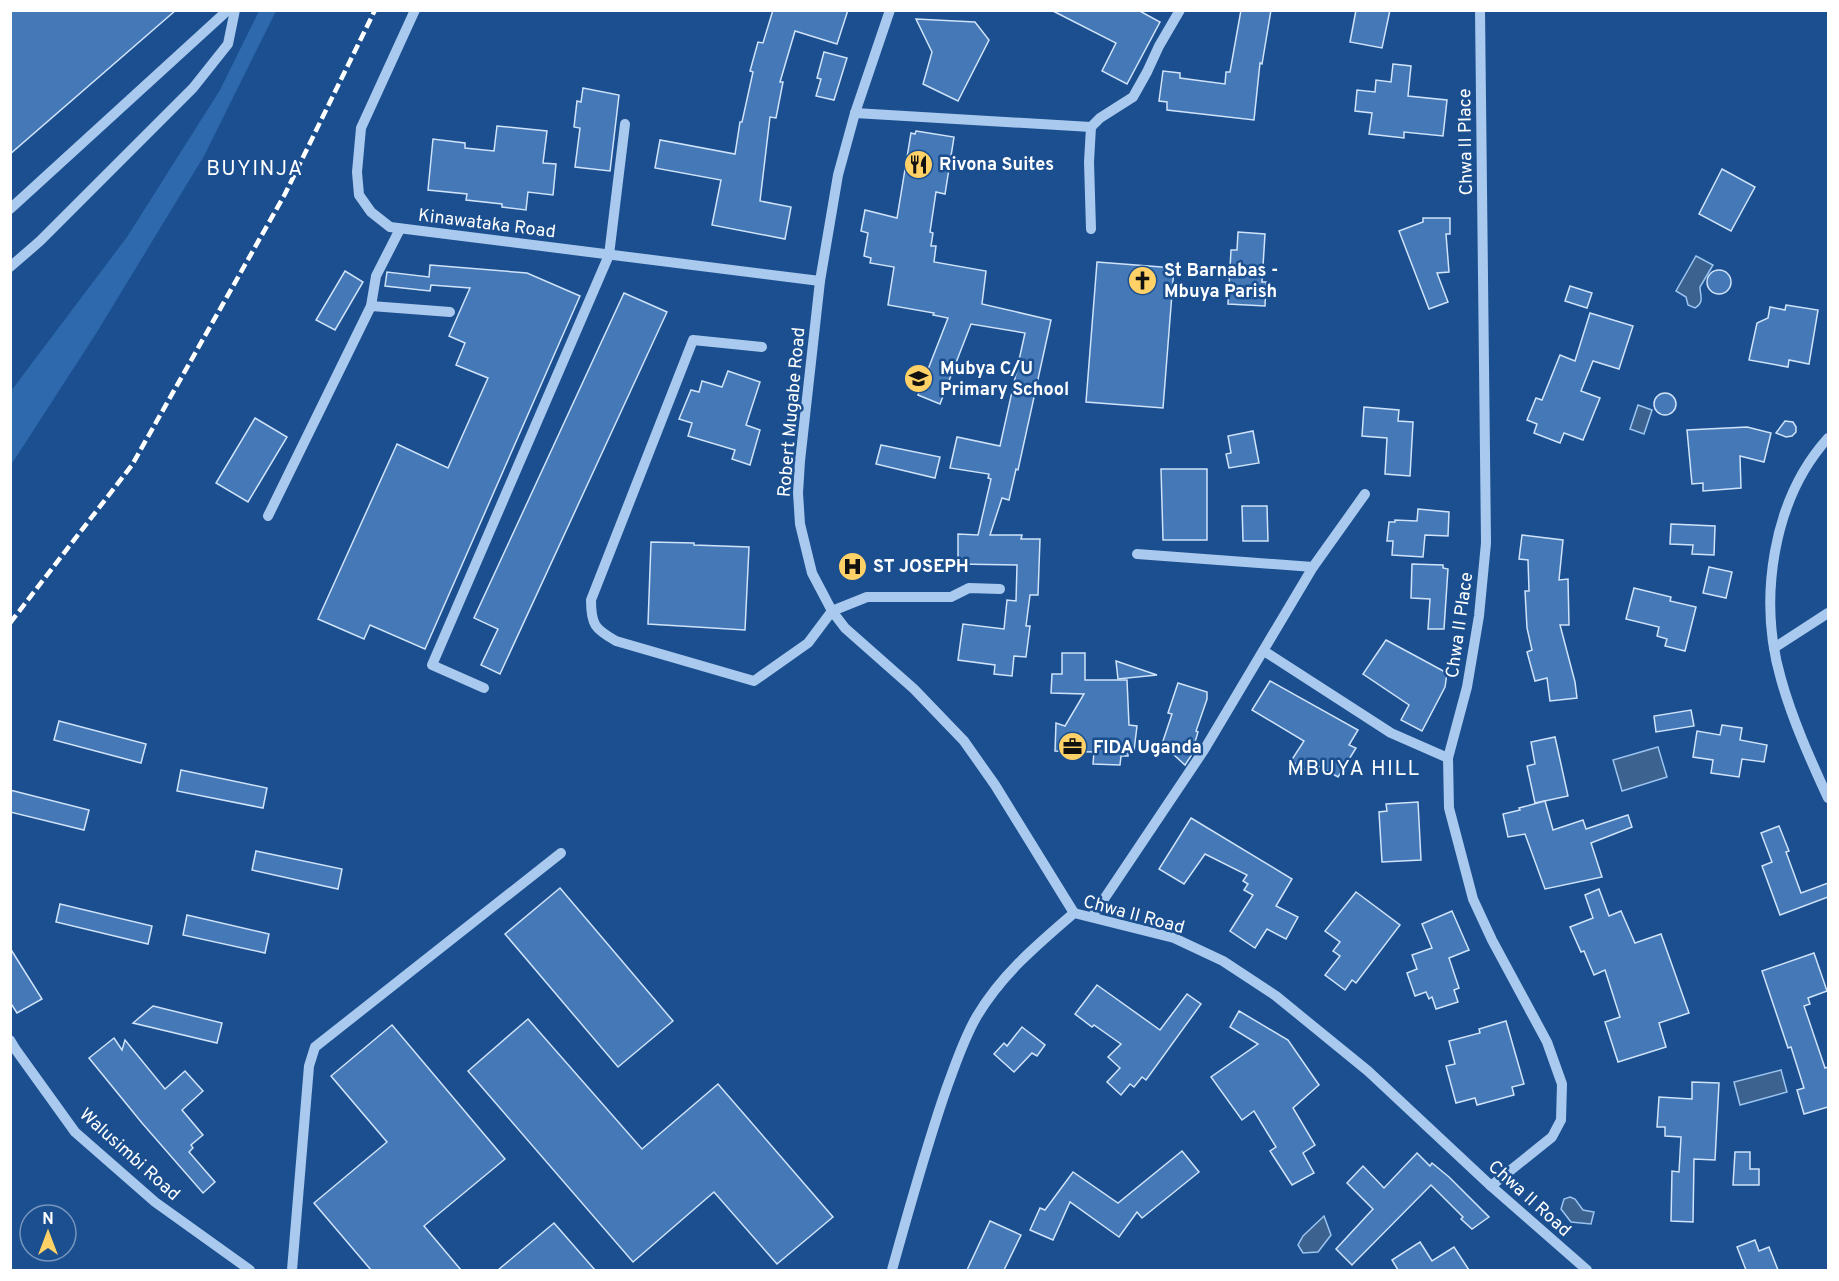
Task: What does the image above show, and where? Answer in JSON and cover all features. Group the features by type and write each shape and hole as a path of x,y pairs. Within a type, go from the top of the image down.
{"street":[{"path":"10,209 228,10"},
{"path":"10,267 40,241 193,88 228,44 235,10"},
{"name":"Kinawataka Road","path":"415,10 361,128 357,172 359,195 371,212 390,227 819,281"},
{"name":"Robert Mugabe Road","path":"890,10 855,113 838,175 819,281 798,493 800,524 812,573 832,611 845,628 914,689 964,741 995,785 1074,913"},
{"path":"1090,229 1091,127 1100,118 1133,97 1180,10"},
{"name":"Chwa II Place","path":"1480,10 1486,543 1479,616 1467,687 1448,758 1449,807 1473,899 1492,940 1547,1042 1562,1084 1561,1120 1552,1137 1491,1186"},
{"path":"855,113 1091,127"},
{"path":"484,688 432,665 609,255 625,124"},
{"path":"268,516 371,306 376,276 400,230"},
{"path":"371,306 450,312"},
{"path":"762,347 693,340 591,600 591,616 598,631 616,641 754,681 808,643 832,611 867,597 951,597 969,588 1000,589"},
{"path":"1828,438 1812,456 1784,515 1774,557 1771,601 1774,648 1781,680 1813,766 1828,798"},
{"path":"1092,917 1204,750 1313,567 1365,494"},
{"path":"1137,555 1313,567"},
{"path":"1774,648 1828,613"},
{"path":"1264,651 1391,733 1448,758"},
{"path":"292,1270 309,1066 315,1047 561,853"},
{"name":"Chwa II Road","path":"892,1270 934,1123 961,1047 977,1016 997,988 1019,962 1074,913 1174,938 1223,960 1276,996 1368,1071 1491,1186 1587,1270"},
{"name":"Walusimbi Road","path":"10,1040 75,1132 155,1202 250,1270"}],"shaded area":[{"path":"259,11 276,11 204,156 97,332 11,465 11,391 127,237 220,90"},
{"path":"1696,256 1713,265 1700,287 1701,301 1695,308 1688,305 1686,297 1676,291"},
{"path":"1638,405 1652,410 1644,434 1630,429"},
{"path":"1658,747 1667,777 1622,791 1613,760"},
{"path":"1781,1070 1787,1092 1740,1105 1734,1082"},
{"path":"1570,1197 1575,1199 1583,1210 1594,1212 1591,1224 1571,1222 1561,1209 1564,1199"},
{"path":"1324,1216 1331,1235 1318,1252 1303,1253 1298,1245 1303,1236"}],"building":[{"path":"10,10 176,10 10,154"},
{"path":"773,10 848,10 837,44 795,31 780,82 783,82 776,118 770,117 760,201 791,207 785,239 712,225 721,180 655,168 660,140 735,154 740,122 742,122 753,72 750,71 758,42 763,43"},
{"path":"1051,10 1138,10 1160,22 1127,84 1102,71 1116,43"},
{"path":"1241,10 1271,10 1262,64 1260,63 1254,120 1167,110 1167,102 1159,101 1163,71 1180,73 1180,78 1225,84 1226,72 1230,72"},
{"path":"1356,10 1390,10 1382,48 1350,42"},
{"path":"916,19 975,22 989,40 958,101 923,84 932,52"},
{"path":"824,52 847,58 834,100 816,96 821,79 817,78"},
{"path":"1393,64 1411,66 1408,96 1447,100 1443,136 1404,132 1404,138 1369,134 1372,113 1355,111 1357,90 1375,92 1376,80 1391,82"},
{"path":"583,88 619,95 610,171 575,167 580,128 574,127 577,101 581,102"},
{"path":"497,126 547,131 543,163 556,164 553,195 528,192 526,210 502,207 502,204 466,200 467,194 428,190 433,139 465,143 465,148 494,151"},
{"path":"916,131 954,137 945,194 936,192 930,232 933,233 931,246 936,246 934,262 986,271 982,304 1051,320 1018,470 1016,469 1009,500 1002,498 990,535 1022,535 1021,539 1040,539 1038,595 1030,595 1026,626 1030,626 1026,657 1014,656 1012,676 994,674 995,665 958,660 963,624 1004,629 1007,600 1016,601 1017,565 958,564 958,534 978,535 991,479 988,478 989,474 950,468 957,437 1000,446 1025,333 971,324 940,404 918,395 948,318 933,315 934,313 888,305 894,267 870,263 871,258 864,256 868,233 861,231 865,210 897,218 911,133 915,134"},
{"path":"1722,169 1755,187 1731,231 1699,214"},
{"path":"1423,218 1450,218 1450,234 1446,234 1449,272 1437,273 1448,302 1429,309 1399,231 1423,222"},
{"path":"1238,232 1265,234 1262,282 1266,282 1265,306 1228,304 1231,250 1237,250"},
{"path":"1097,262 1174,268 1163,408 1086,402"},
{"path":"430,265 527,273 580,296 425,649 370,625 364,639 318,619 397,444 448,468 488,378 456,365 465,343 449,336 470,288 431,285 430,291 385,286 387,272 429,277"},
{"path":"1719,270 1724,271 1730,277 1730,287 1724,293 1719,294 1714,293 1708,287 1707,282 1708,277 1714,271"},
{"path":"345,271 363,282 335,330 316,320"},
{"path":"1570,286 1592,293 1587,308 1565,301"},
{"path":"624,293 667,312 500,674 481,665 498,629 474,618"},
{"path":"1786,305 1818,310 1809,364 1789,360 1788,367 1749,360 1757,323 1768,318 1770,307 1785,310"},
{"path":"1590,313 1633,326 1619,369 1593,361 1581,391 1600,398 1583,440 1564,433 1560,443 1534,433 1537,424 1527,420 1536,398 1542,400 1560,355 1575,361"},
{"path":"728,371 760,382 746,425 760,430 750,465 732,459 735,450 688,436 692,423 679,419 691,390 699,392 702,381 722,387"},
{"path":"1661,393 1669,393 1676,400 1676,408 1669,415 1661,415 1654,408 1654,400"},
{"path":"1364,407 1399,410 1398,421 1413,422 1410,476 1385,474 1387,438 1362,436"},
{"path":"255,418 287,437 248,502 216,483"},
{"path":"1785,421 1793,422 1796,427 1796,432 1792,436 1786,437 1776,433"},
{"path":"1747,427 1771,433 1764,462 1740,456 1741,488 1703,491 1703,483 1692,484 1687,430"},
{"path":"1253,431 1259,463 1229,468 1226,454 1231,453 1228,436"},
{"path":"881,445 940,457 935,478 876,464"},
{"path":"1161,469 1207,469 1207,540 1163,540"},
{"path":"1242,506 1267,506 1268,541 1243,541"},
{"path":"1418,509 1449,512 1448,536 1425,535 1423,557 1392,555 1393,541 1387,541 1389,522 1417,521"},
{"path":"1671,524 1715,526 1714,555 1692,554 1693,545 1670,544"},
{"path":"1522,535 1563,540 1559,580 1568,579 1569,625 1560,625 1577,698 1550,701 1547,678 1535,681 1527,652 1532,650 1527,628 1525,591 1529,591 1528,560 1519,559"},
{"path":"651,542 749,547 745,630 648,624"},
{"path":"1412,564 1443,565 1443,568 1448,569 1444,629 1428,629 1430,599 1411,598"},
{"path":"1709,567 1732,572 1726,598 1703,593"},
{"path":"1634,588 1671,597 1670,601 1696,607 1685,651 1665,646 1667,639 1657,636 1659,627 1626,619"},
{"path":"1386,640 1447,673 1445,687 1422,731 1401,720 1409,705 1363,674"},
{"path":"1062,653 1085,653 1085,680 1127,680 1129,725 1137,726 1134,751 1128,749 1128,756 1121,756 1120,765 1093,764 1094,752 1055,751 1056,723 1065,726 1084,694 1051,693 1052,674 1062,674"},
{"path":"1116,661 1157,675 1118,679"},
{"path":"1270,681 1358,730 1349,745 1356,748 1338,777 1317,765 1312,774 1291,761 1304,741 1252,710"},
{"path":"1178,683 1207,692 1191,756 1185,765 1162,744 1172,714 1168,713"},
{"path":"1691,710 1694,726 1656,732 1654,716"},
{"path":"59,721 146,744 141,763 54,740"},
{"path":"1722,725 1742,728 1740,740 1767,745 1764,762 1742,759 1739,777 1711,773 1713,760 1693,757 1697,731 1720,735"},
{"path":"1555,737 1568,796 1535,803 1527,766 1535,764 1531,742"},
{"path":"181,770 267,788 263,808 177,791"},
{"path":"10,790 89,810 84,830 10,812"},
{"path":"1545,801 1553,830 1583,820 1586,829 1628,815 1632,827 1591,843 1602,877 1545,889 1525,834 1508,837 1503,814"},
{"path":"1418,802 1421,860 1382,862 1379,812 1387,811 1386,804"},
{"path":"1191,818 1292,879 1276,906 1298,917 1286,939 1267,929 1255,948 1230,931 1253,895 1244,890 1248,884 1243,881 1247,875 1205,854 1184,884 1159,869"},
{"path":"1779,826 1801,893 1828,883 1828,897 1780,915 1762,866 1772,862 1761,833"},
{"path":"256,851 342,869 338,889 252,870"},
{"path":"560,888 673,1021 618,1067 505,934"},
{"path":"1599,889 1609,916 1621,911 1635,943 1661,934 1689,1013 1659,1023 1666,1047 1618,1062 1605,1022 1620,1017 1605,970 1594,975 1570,927 1593,918 1585,895"},
{"path":"1356,892 1400,925 1356,983 1352,980 1345,990 1325,975 1340,956 1333,951 1340,942 1325,931"},
{"path":"60,904 152,926 148,944 56,922"},
{"path":"1452,911 1469,950 1449,958 1459,988 1454,990 1458,1002 1436,1009 1432,997 1429,999 1426,992 1415,996 1407,973 1417,969 1412,955 1432,948 1422,924"},
{"path":"187,915 269,934 265,953 183,935"},
{"path":"10,948 42,999 17,1013 10,1002"},
{"path":"1814,953 1827,991 1808,998 1810,1004 1804,1006 1825,1068 1828,1067 1828,1107 1804,1114 1797,1090 1804,1088 1762,971"},
{"path":"1097,985 1160,1030 1187,994 1201,1004 1146,1080 1142,1077 1134,1087 1130,1084 1121,1095 1107,1082 1120,1068 1108,1057 1121,1044 1075,1014"},
{"path":"153,1006 222,1023 217,1043 133,1023"},
{"path":"1239,1011 1288,1040 1319,1085 1293,1108 1315,1145 1303,1153 1314,1173 1292,1185 1270,1151 1276,1147 1254,1111 1242,1120 1211,1077 1258,1044 1230,1027"},
{"path":"528,1019 642,1149 718,1084 833,1217 777,1264 714,1192 633,1262 468,1071"},
{"path":"1506,1021 1524,1084 1512,1087 1514,1095 1477,1105 1475,1098 1456,1103 1446,1066 1455,1064 1449,1041 1480,1033 1479,1029"},
{"path":"392,1025 505,1159 424,1226 461,1270 371,1270 314,1203 387,1142 331,1076"},
{"path":"1022,1027 1045,1045 1037,1056 1032,1053 1014,1072 994,1054 1004,1043 1007,1046"},
{"path":"114,1038 122,1050 125,1040 165,1089 185,1071 203,1091 182,1110 203,1135 191,1145 193,1148 189,1152 215,1182 203,1193 89,1058"},
{"path":"1692,1082 1719,1083 1715,1160 1694,1159 1693,1222 1671,1221 1672,1171 1679,1172 1681,1137 1665,1136 1665,1127 1657,1127 1659,1097 1692,1099"},
{"path":"1182,1151 1199,1172 1142,1218 1137,1212 1119,1237 1070,1202 1053,1240 1030,1230 1040,1208 1045,1210 1073,1172 1118,1203"},
{"path":"1735,1152 1750,1152 1750,1169 1759,1169 1759,1185 1733,1185"},
{"path":"1417,1153 1430,1166 1432,1163 1449,1177 1489,1217 1472,1229 1431,1185 1352,1265 1336,1249 1373,1209 1347,1183 1363,1166 1384,1188"},
{"path":"990,1221 1021,1235 1004,1270 967,1270"},
{"path":"554,1223 595,1270 498,1270"},
{"path":"1755,1240 1759,1251 1769,1247 1778,1270 1746,1270 1737,1247"},
{"path":"1420,1242 1432,1261 1454,1247 1469,1270 1398,1270 1392,1260"}],"railway":[{"path":"10,623 132,465 285,194 375,10"}],"place":[{"name":"Rivona Suites","path":"918,164"},
{"name":"St Barnabas - Mbuya Parish","path":"1143,280"},
{"name":"Mubya C/U Primary School","path":"919,378"},
{"name":"ST JOSEPH","path":"852,566"},
{"name":"FIDA Uganda","path":"1072,747"}],"district":[{"name":"BUYINJA","path":"255,168"},
{"name":"MBUYA HILL","path":"1354,768"}]}
